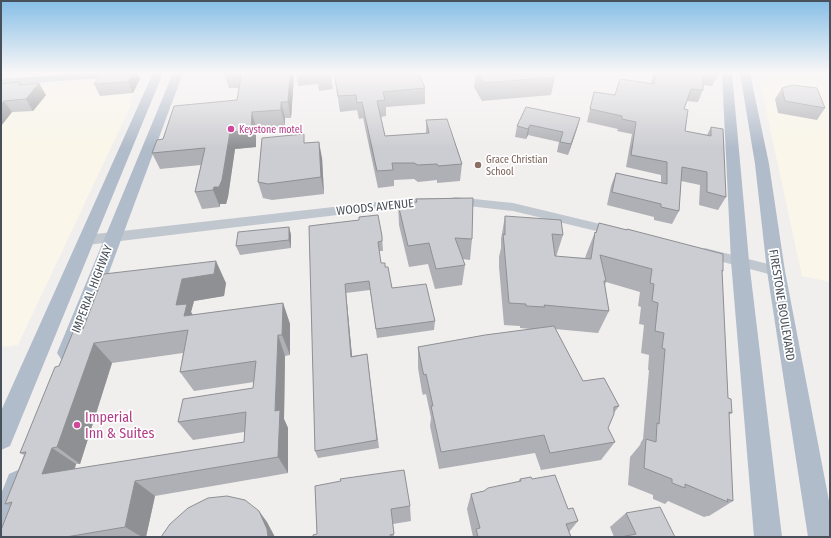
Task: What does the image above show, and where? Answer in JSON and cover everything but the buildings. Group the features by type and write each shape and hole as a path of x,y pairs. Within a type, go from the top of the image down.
{"main road":[{"name":"IMPERIAL HIGHWAY","path":"1,438 149,98"},
{"name":"IMPERIAL HIGHWAY","path":"60,374 112,237 168,98"},
{"path":"729,98 740,261 768,537"},
{"name":"FIRESTONE BOULEVARD","path":"751,98 760,149 776,271 822,537"},
{"path":"1,529 26,463"}],"street":[{"name":"WOODS AVENUE","path":"87,240 411,203 463,201 513,207 628,234"},
{"path":"692,250 776,271"}],"shaded area":[{"path":"1,98 132,98 130,102 132,103 18,345 1,347"},
{"path":"763,98 830,98 830,282 802,276"}],"place":[{"name":"Keystone motel","path":"231,129"},
{"name":"Grace Christian School","path":"478,165"},
{"name":"Imperial Inn & Suites","path":"77,425"}]}
